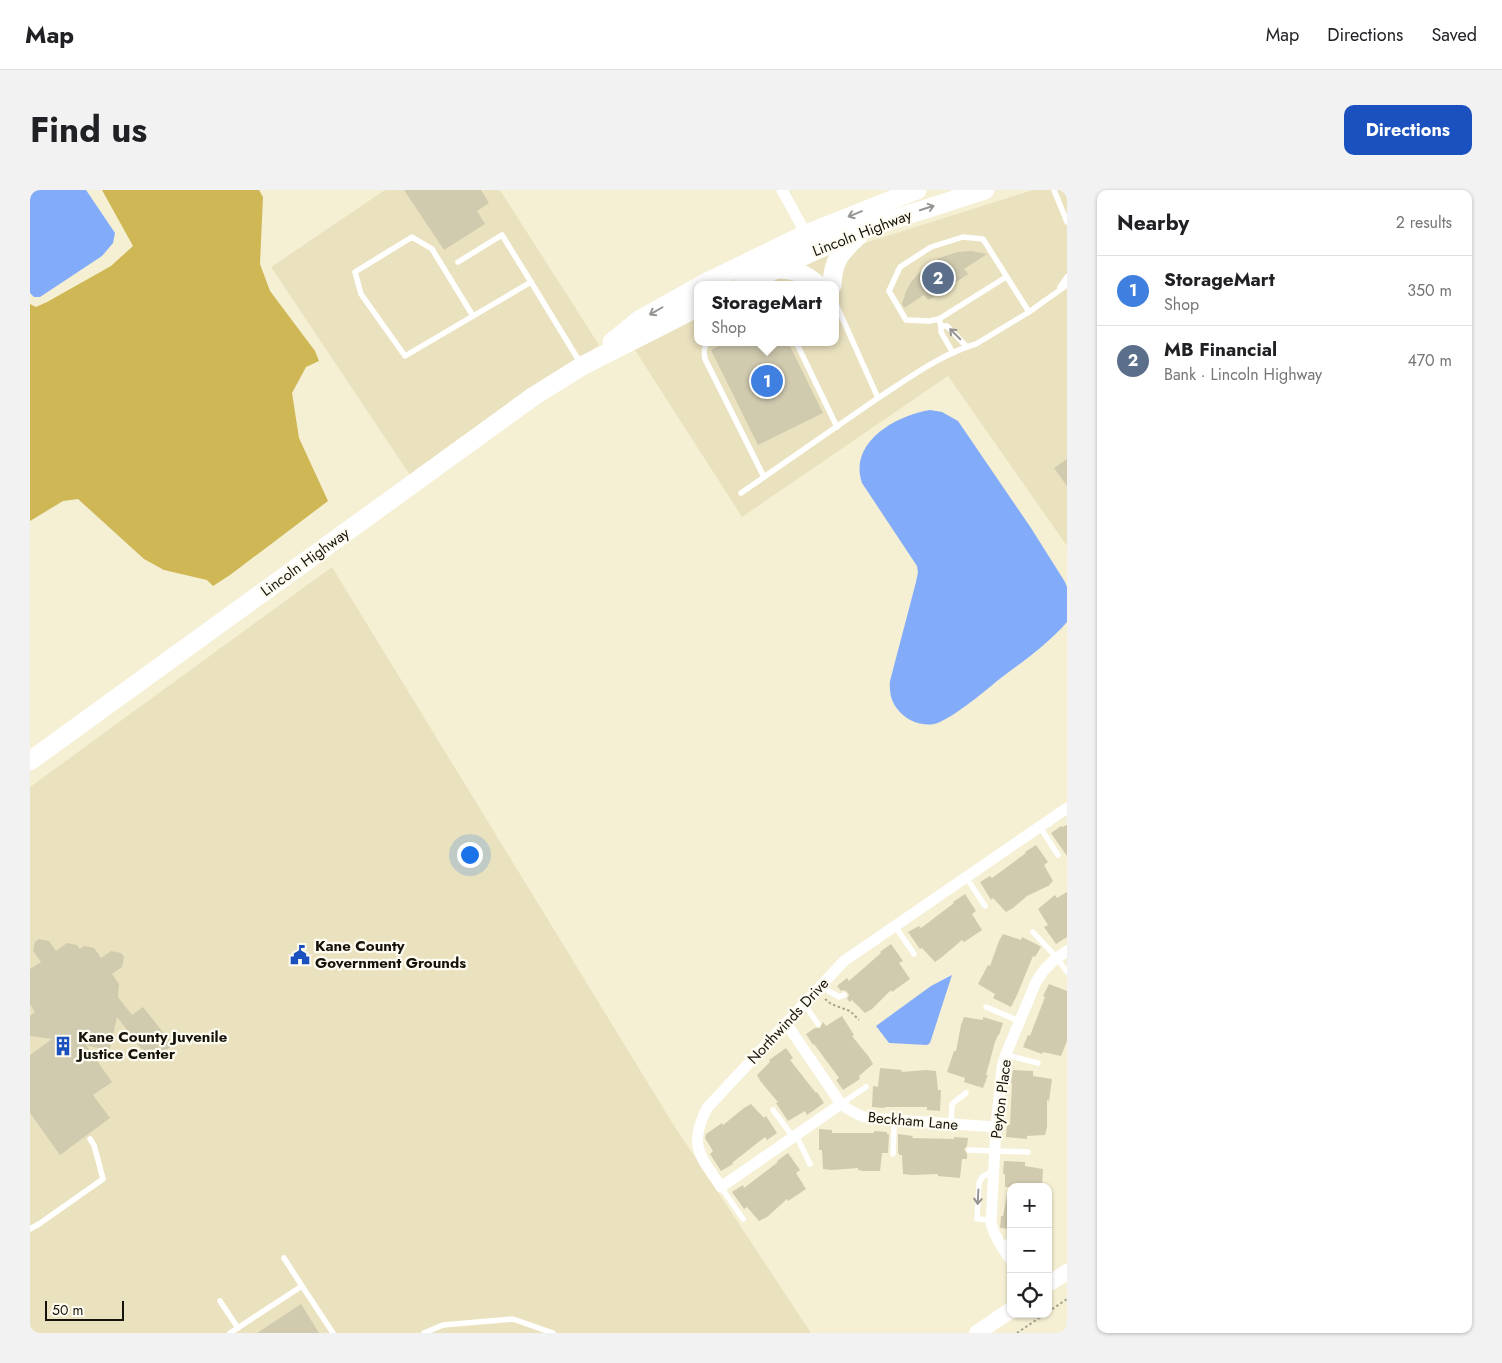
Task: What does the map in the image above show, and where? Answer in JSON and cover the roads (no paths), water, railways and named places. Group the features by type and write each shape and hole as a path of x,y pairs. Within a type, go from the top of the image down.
{"main road":[{"name":"Lincoln Highway","path":"710,281 806,234 917,190"},
{"name":"Lincoln Highway","path":"751,281 866,229 985,190"},
{"path":"832,281 836,259 866,229"},
{"path":"774,270 790,269 799,272 812,281"},
{"name":"Lincoln Highway","path":"582,366 640,320 694,289"},
{"name":"Lincoln Highway","path":"30,761 534,396 582,366 694,309"}],"street":[{"path":"782,190 806,234"},
{"name":"Northwinds Drive","path":"721,1187 698,1152 696,1143 701,1118 706,1108 844,961 1067,808"},
{"name":"Peyton Place","path":"1007,1254 993,1233 991,1220 996,1127 1002,1067 1036,982 1044,970 1067,951"},
{"name":"Beckham Lane","path":"786,1023 841,1104 857,1115 868,1118 996,1127"},
{"path":"721,1187 841,1104"},
{"path":"1052,1281 1067,1272"},
{"path":"977,1333 1007,1313"}],"lane":[{"path":"1054,190 1067,228"},
{"path":"458,262 502,235 582,366"},
{"path":"474,316 432,249 412,237 355,272 361,294 405,356 474,316 531,282"},
{"path":"1006,276 939,319 930,321 906,320 889,291 900,267 931,247 963,237 983,239 1029,312"},
{"path":"1056,292 1067,277"},
{"path":"741,494 878,398 939,360 967,346 976,344 1029,312 1067,285"},
{"path":"839,311 878,398"},
{"path":"939,319 941,332 953,353"},
{"path":"941,326 947,326 967,346"},
{"path":"705,346 705,359 764,477"},
{"path":"798,346 837,427"},
{"path":"1040,827 1058,855"},
{"path":"966,877 986,906"},
{"path":"895,926 914,954"},
{"path":"1033,932 1067,972"},
{"path":"827,990 839,997 844,995"},
{"path":"804,1004 818,1024"},
{"path":"986,1007 1020,1021"},
{"path":"1006,1055 1038,1063"},
{"path":"841,1104 866,1087"},
{"path":"951,1124 952,1104 966,1093"},
{"path":"773,1110 794,1136 810,1164"},
{"path":"892,1154 894,1128"},
{"path":"30,1229 40,1224 103,1179 94,1145 90,1139"},
{"path":"969,1150 1028,1152"},
{"path":"721,1187 743,1219"},
{"path":"284,1258 333,1333"},
{"path":"230,1333 302,1286"},
{"path":"220,1300 238,1328"},
{"path":"424,1333 443,1324 513,1319 553,1333"}],"water":[{"path":"30,190 86,190 115,233 113,243 102,256 40,297 34,297 30,293"},
{"path":"930,410 942,412 958,421 1031,528 1067,587 1067,622 1042,646 966,706 940,722 926,724 917,723 899,711 894,704 890,691 890,681 916,582 917,566 862,483 860,468 862,455 878,433 890,424 903,418"},
{"path":"952,975 930,1043 927,1045 889,1043 876,1026 931,986"}],"place":[{"name":"MB Financial","path":"938,278"},
{"name":"StorageMart","path":"767,381"},
{"name":"Kane County Government Grounds","path":"300,955"},
{"name":"Kane County Juvenile Justice Center","path":"63,1046"}]}
